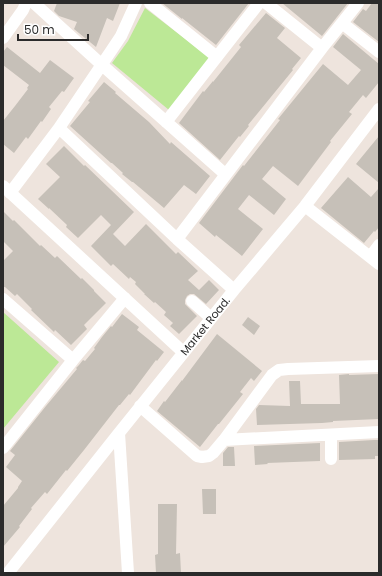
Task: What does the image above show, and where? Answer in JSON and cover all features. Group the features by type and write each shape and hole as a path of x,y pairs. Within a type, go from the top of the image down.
{"street":[{"path":"3,38 23,10 26,3"},
{"path":"34,3 225,174"},
{"path":"136,3 120,36 59,128 7,190 183,352"},
{"path":"150,3 217,57"},
{"path":"166,122 259,3"},
{"path":"266,3 322,48"},
{"path":"177,239 225,174 358,3"},
{"path":"342,23 379,52"},
{"name":"Market Road.","path":"8,573 210,318 305,206 379,109"},
{"path":"59,128 177,239 234,290"},
{"path":"305,206 374,260 379,245"},
{"path":"3,448 73,360 125,298"},
{"path":"3,299 73,360"},
{"path":"192,301 210,318"},
{"path":"140,406 197,456 209,456 224,440 272,375 279,370 379,366"},
{"path":"224,440 379,432"},
{"path":"119,433 128,573"},
{"path":"330,434 331,459"}],"green space":[{"path":"145,8 210,58 169,110 112,63 128,41"},
{"path":"3,312 59,362 3,429"}],"building":[{"path":"57,3 120,3 113,21 107,18 96,47 74,29 77,22 59,16 54,11"},
{"path":"162,3 249,3 216,45"},
{"path":"282,3 348,3 322,36"},
{"path":"372,3 379,3 379,42 353,22 363,9 366,11"},
{"path":"266,13 285,28 277,38 301,58 248,125 249,126 220,160 179,123 203,91 204,92 213,82 241,47 239,45"},
{"path":"343,34 379,64 379,82 366,98 363,95 349,112 352,114 330,141 331,142 298,186 273,166 262,179 286,199 274,215 249,195 238,209 263,229 242,256 216,235 215,237 199,223 243,165 244,166 280,120 278,119 323,64 348,85 361,70 333,47"},
{"path":"7,47 40,73 50,60 74,78 64,92 62,91 49,107 51,109 42,122 41,121 28,139 26,137 14,153 3,144 3,121 28,89 27,88 29,85 3,65 3,52"},
{"path":"104,82 149,122 170,144 171,142 210,176 196,194 184,185 164,208 122,174 123,173 70,126"},
{"path":"379,136 379,183 356,164"},
{"path":"64,146 134,212 113,234 125,246 146,224 176,254 178,252 198,271 188,280 199,290 209,280 219,290 206,304 194,294 187,296 185,304 197,316 179,334 170,326 173,323 164,315 166,312 144,294 135,284 136,282 130,277 129,279 113,264 111,266 91,246 111,225 101,215 78,238 66,227 67,225 38,199 60,177 46,164"},
{"path":"348,177 371,197 379,188 379,227 364,243 321,208"},
{"path":"3,211 40,246 41,245 55,258 57,256 81,279 82,278 106,303 84,325 87,329 71,345 55,330 54,332 17,294 15,296 3,287 3,261 13,251 3,241"},
{"path":"122,314 139,327 137,330 164,352 157,361 156,360 130,395 129,394 119,405 67,471 66,470 47,494 45,492 31,508 32,509 19,526 20,527 3,547 3,506 22,481 6,467 15,455 10,451 77,369 76,368 83,360 85,361 95,349 94,348 102,337"},
{"path":"248,317 260,326 254,335 242,325"},
{"path":"217,334 262,371 254,381 251,378 240,392 243,394 200,447 157,411 182,381"},
{"path":"379,374 379,419 257,425 256,409 259,405 290,406 289,381 300,381 301,404 340,404 339,375"},
{"path":"379,440 379,456 375,456 375,459 339,460 339,442"},
{"path":"320,443 320,461 267,463 268,464 255,465 254,446"},
{"path":"228,447 234,447 235,466 223,466 223,453"},
{"path":"202,489 216,489 216,514 203,514"},
{"path":"158,504 177,504 176,554 180,553 181,573 156,573 155,555 158,554"}]}
